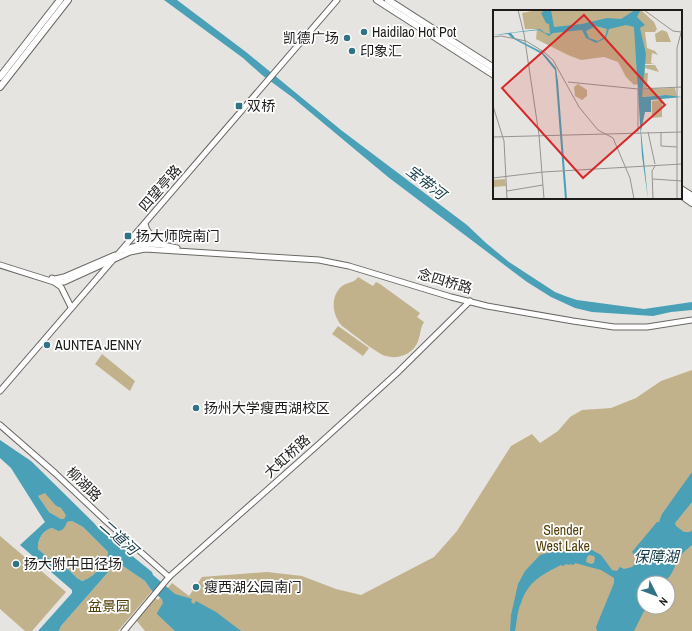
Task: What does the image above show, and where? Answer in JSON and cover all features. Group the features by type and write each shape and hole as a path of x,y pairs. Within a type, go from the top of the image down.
{"main road":[{"path":"0,77 60,0"},
{"path":"0,87 68,0"},
{"path":"377,0 493,74"},
{"path":"388,0 493,67"},
{"path":"682,190 692,196"},
{"path":"682,196 692,203"}],"street":[{"name":"四望亭路","path":"0,391 337,0"},
{"path":"145,224 146,230 153,238 163,244"},
{"name":"念四桥路","path":"0,262 25,271 56,279 64,278 131,247 144,244 163,244 192,251"},
{"name":"念四桥路","path":"54,282 64,282 130,252 145,249 192,251 319,260 349,266 487,306 614,327 647,327 692,320"},
{"path":"0,265 54,282 61,287 71,307"},
{"name":"大虹桥路","path":"124,631 168,579 385,383 470,301"},
{"name":"柳湖路","path":"0,424 55,473 168,579"}],"green space":[{"path":"358,277 373,286 376,282 380,284 420,313 417,317 424,322 416,345 408,353 394,357 386,356 370,347 342,326 339,322 334,311 334,300 338,290"},
{"path":"338,326 369,348 363,356 332,334"},
{"path":"102,354 135,381 130,391 95,364"},
{"name":"Slender West Lake","path":"692,370 692,631 145,631 136,620 155,598 158,600 172,583 189,596 202,577 267,572 302,576 336,589 361,595 434,557 457,531 511,446 532,434 540,443 558,431 570,417 582,410 611,408 636,398 661,381"},
{"path":"45,492 56,506 61,508 67,515 64,519 61,519 49,512 38,496"},
{"name":"盆景园","path":"72,521 83,527 108,552 105,561 99,570 91,577 82,581 68,569 58,566 38,549 43,533 52,528 58,531 67,522"},
{"name":"扬大附中田径场","path":"0,536 66,592 32,631 25,631 0,609"},
{"name":"盆景园","path":"117,562 145,581 152,591 118,631 59,631 61,626"}],"water":[{"path":"164,0 177,0 246,52 341,130 467,225 509,262 555,292 577,300 644,309 692,302 692,310 671,312 653,316 592,312 575,308 551,297 527,282 388,177 243,58"},
{"path":"0,440 31,461 99,529 152,572 153,575 175,594 192,599 191,602 194,604 196,601 216,612 241,631 175,631 157,614 163,603 162,599 152,591 145,581 117,562 61,626 59,631 38,631 72,593 72,590 20,545 45,522 11,468 0,458","holes":["45,493 56,506 61,508 66,515 64,519 61,519 49,512 38,496","72,521 83,527 108,552 105,561 99,570 91,577 82,581 68,569 58,566 38,549 43,533 52,528 58,531 61,530 65,527 67,522"]},
{"name":"保障湖","path":"692,472 692,502 675,523 676,526 684,532 690,532 692,530 692,545 683,552 670,575 636,575 636,615 642,615 634,631 597,631 596,627 614,583 614,578 601,570 575,563 574,565 561,565 542,576 532,584 524,595 520,606 515,631 510,631 511,615 518,584 525,571 540,555 551,552 592,550 601,555 612,570 617,571 620,567 624,569 632,567 635,564 636,559 632,552 657,522 659,522 662,514","holes":["589,555 594,556 594,563 591,564 586,562"]}],"place":[{"name":"Haidilao Hot Pot","path":"364,32"},
{"name":"凯德广场","path":"347,38"},
{"name":"印象汇","path":"352,51"},
{"name":"双桥","path":"239,106"},
{"name":"扬大师院南门","path":"128,236"},
{"name":"AUNTEA JENNY","path":"47,345"},
{"name":"扬州大学瘦西湖校区","path":"196,408"},
{"name":"扬大附中田径场","path":"16,564"},
{"name":"瘦西湖公园南门","path":"196,587"}],"water label":[{"name":"宝带河","path":"426,182"},
{"name":"二道河","path":"119,537"}]}
